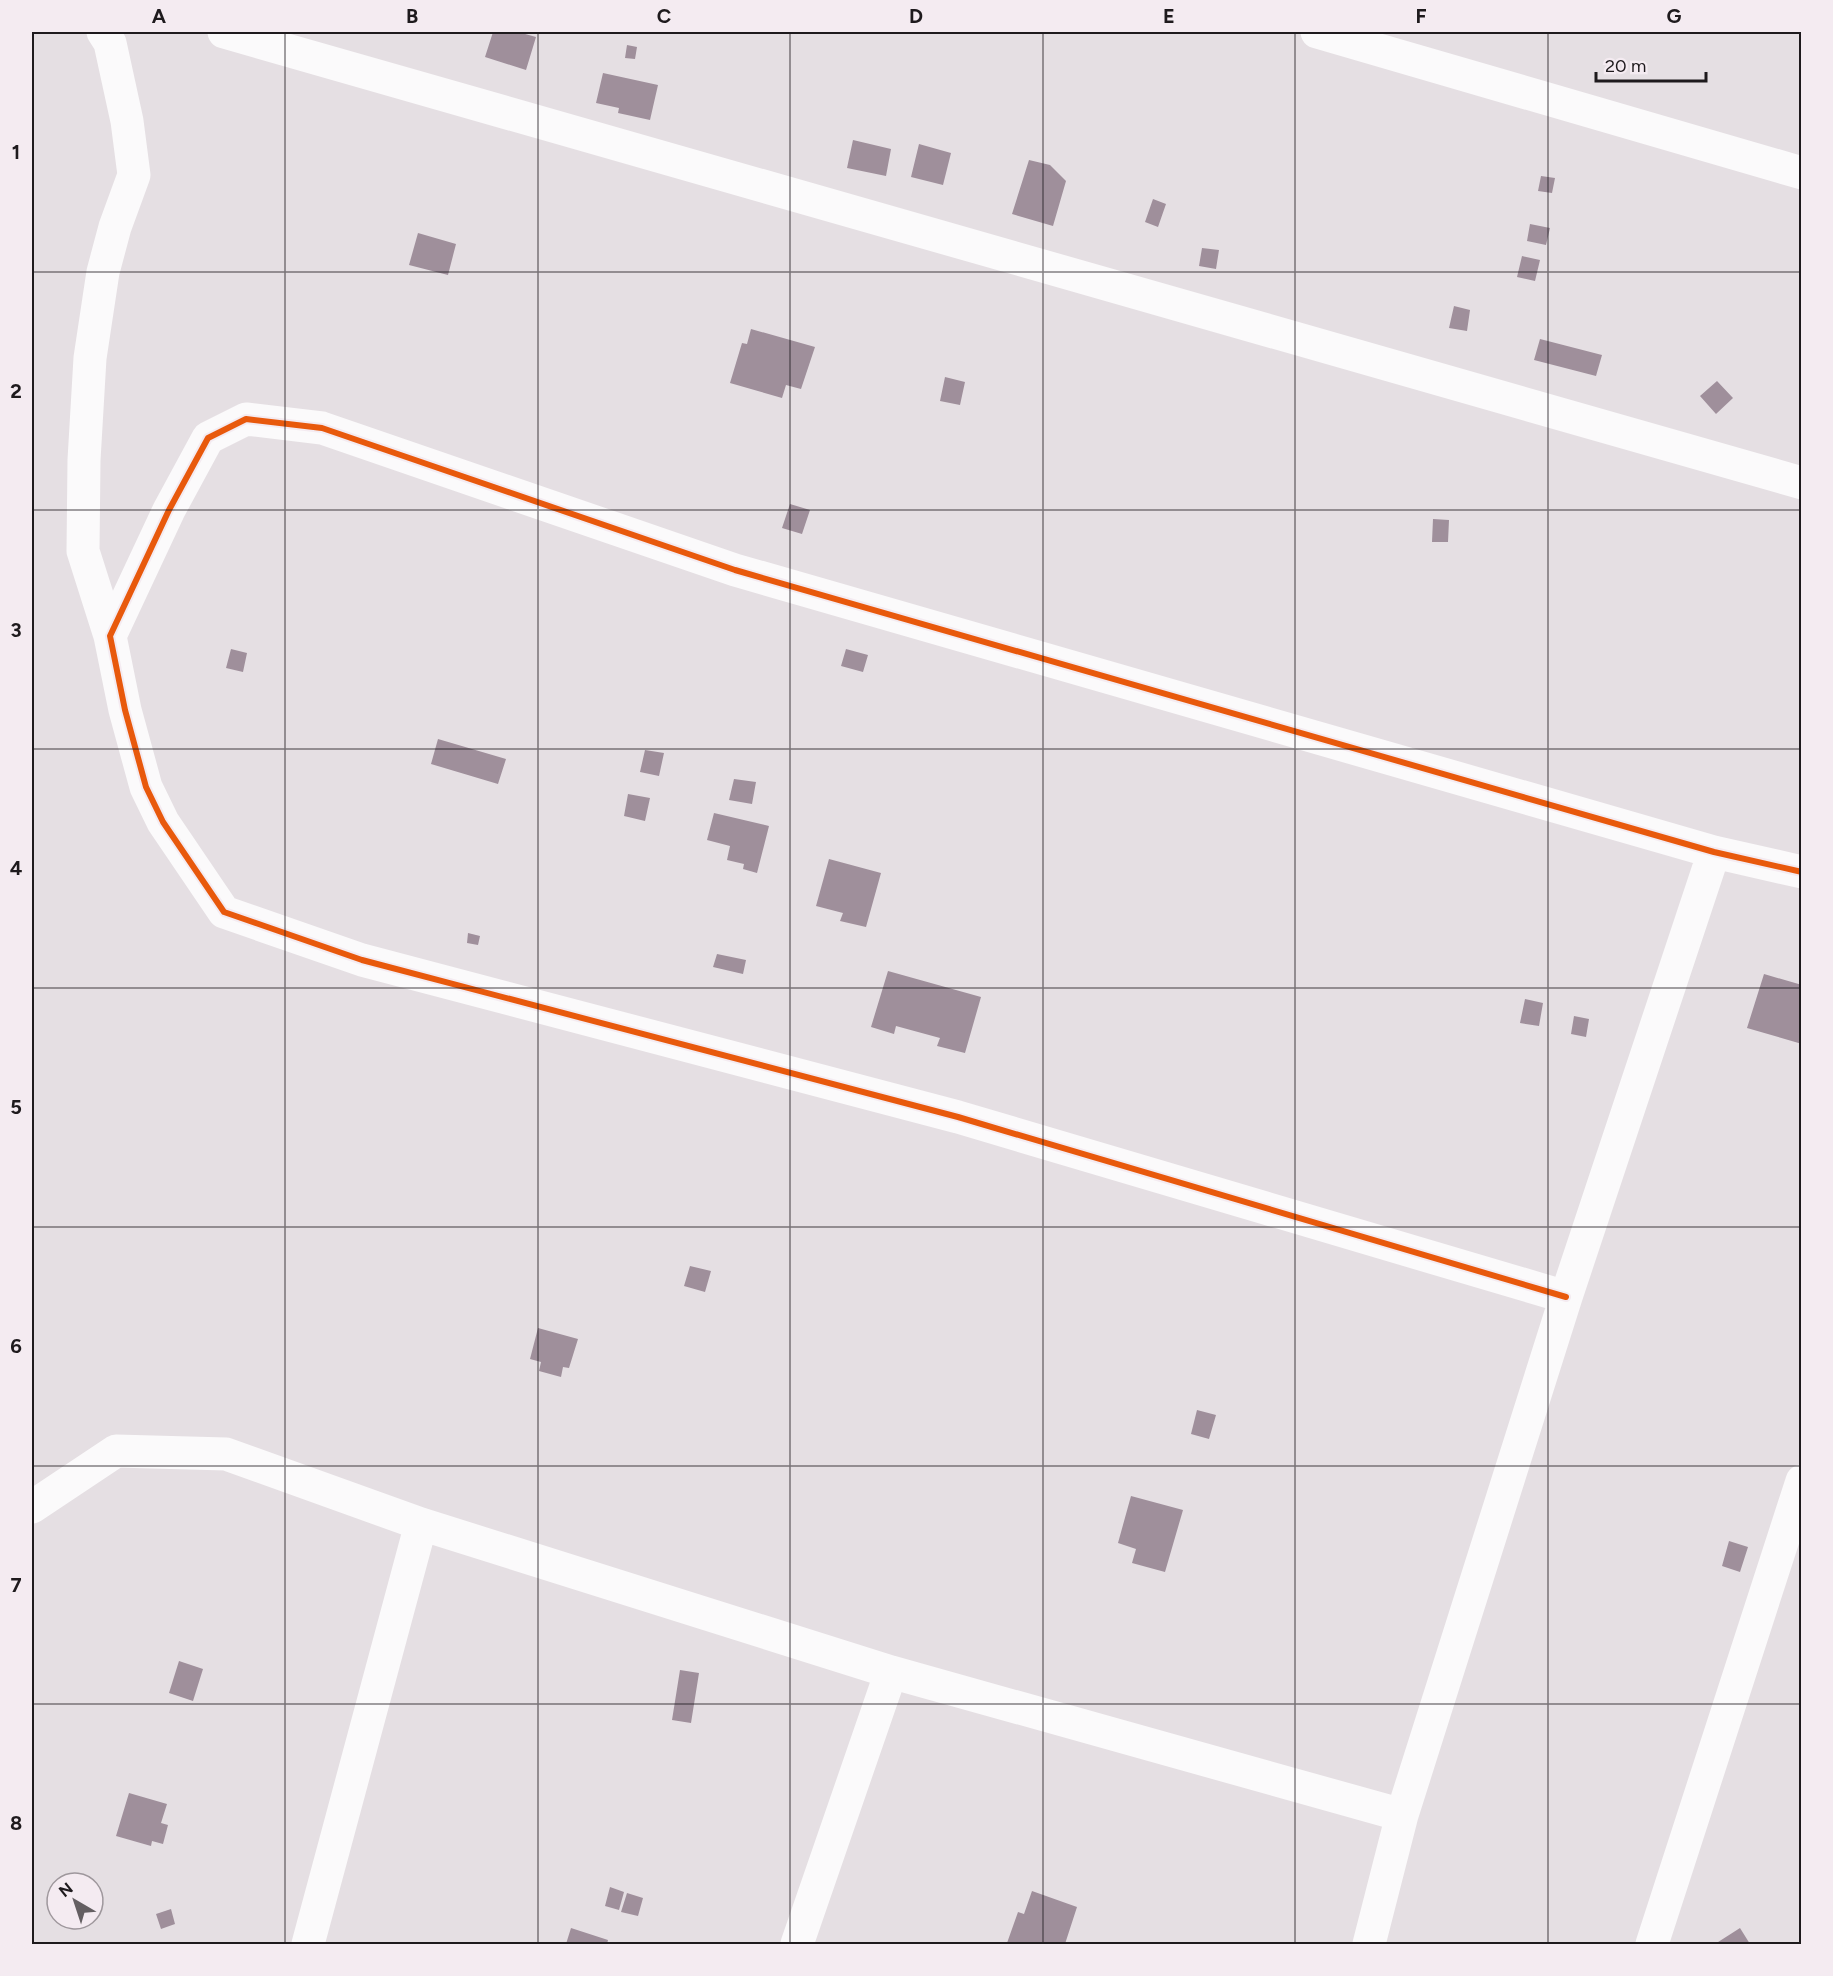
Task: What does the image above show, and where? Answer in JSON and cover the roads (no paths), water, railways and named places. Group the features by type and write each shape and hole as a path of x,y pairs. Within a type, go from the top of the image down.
{"street":[{"path":"103,32 110,43 134,175 115,227 103,272 90,358 84,460 83,551 110,636 125,710 146,787 163,822 224,912 362,960 958,1117 1566,1297"},
{"path":"224,32 1802,483"},
{"path":"1317,32 1802,173"},
{"path":"110,636 169,510 208,438 246,419 322,428 735,570 1714,852 1802,872"},
{"path":"1369,1944 1402,1815 1566,1297 1714,852"},
{"path":"32,1507 116,1451 226,1454 421,1524 891,1672 1402,1815"},
{"path":"1653,1944 1802,1481"},
{"path":"308,1944 421,1524"},
{"path":"797,1944 891,1672"}]}
